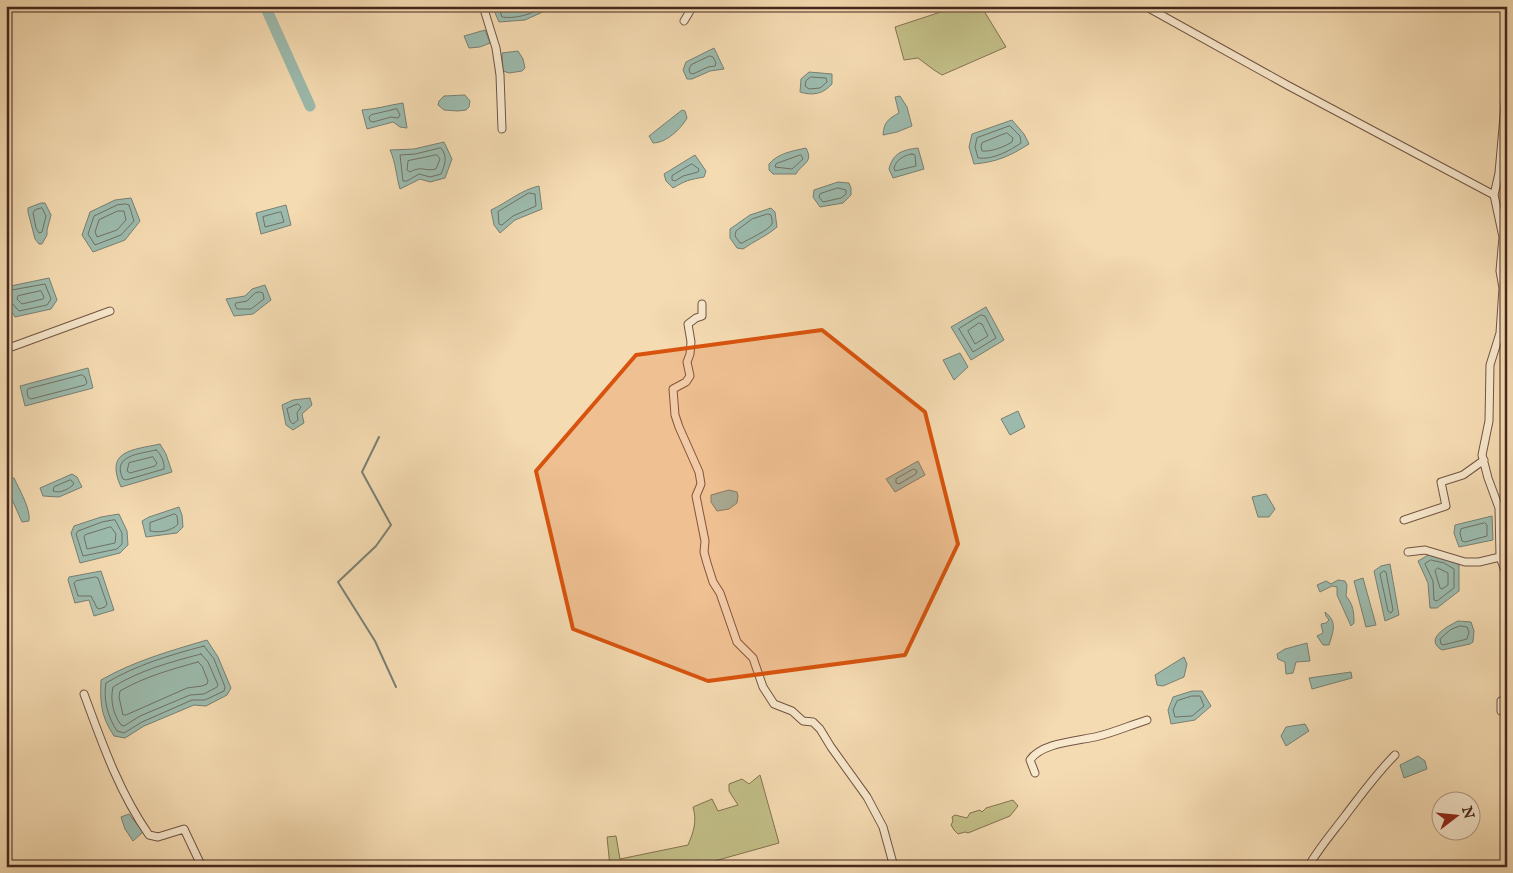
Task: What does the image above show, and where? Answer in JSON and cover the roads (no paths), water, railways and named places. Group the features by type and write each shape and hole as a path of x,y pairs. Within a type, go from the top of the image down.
{"street":[{"path":"483,6 496,48 500,75 502,129"},
{"path":"684,21 693,6"},
{"path":"1145,6 1287,85 1494,195"},
{"path":"1507,82 1499,173 1494,195 1502,237 1503,288 1500,333 1490,365 1489,422 1482,455 1499,508 1500,557 1507,576"},
{"path":"702,304 702,316 688,324 691,342 687,362 690,376 686,382 673,389 679,427 698,472 701,484 696,496 705,541 704,552 713,582 720,593 737,642 753,658 763,687 774,704 792,711 803,720 813,722 820,729 867,797 883,827 894,867"},
{"path":"6,350 110,311"},
{"path":"1404,520 1446,506 1441,482 1463,475 1484,460"},
{"path":"1408,552 1425,550 1465,562 1478,562 1500,557"},
{"path":"84,694 107,758 139,820 149,835 158,837 184,829 202,867"},
{"path":"1502,711 1501,701 1507,700"},
{"path":"1035,773 1030,760 1034,754 1068,741 1098,736 1147,720"},
{"path":"1308,867 1318,849 1376,775 1395,755"}],"water":[{"path":"492,6 547,6 547,10 525,20 499,22"},
{"path":"485,30 490,43 480,47 469,48 464,36"},
{"path":"714,48 724,69 710,71 692,79 687,79 683,70 686,62"},
{"path":"518,51 523,59 525,68 522,71 509,73 503,71 502,53"},
{"path":"809,72 832,74 832,84 818,93 800,92 801,79"},
{"path":"465,95 470,101 469,107 466,110 444,110 438,105 444,96"},
{"path":"900,96 907,107 912,126 883,135 887,121 899,113 895,97"},
{"path":"403,103 407,128 400,127 393,122 367,129 362,110"},
{"path":"682,110 685,111 687,118 681,127 663,141 653,143 649,136"},
{"path":"1012,120 1024,134 1029,144 1003,158 974,164 969,147 972,134"},
{"path":"444,142 452,159 445,178 430,182 420,179 400,189 390,150 414,149"},
{"path":"806,148 808,160 796,174 773,174 769,170 769,164 777,157"},
{"path":"918,148 924,169 893,178 889,169 893,159 903,151"},
{"path":"695,155 706,171 704,177 682,183 673,188 666,181 664,174"},
{"path":"838,182 849,183 851,195 843,203 820,207 813,197 814,190"},
{"path":"539,186 542,209 515,220 500,233 494,225 491,210 520,193"},
{"path":"131,198 140,221 125,240 93,252 82,235 90,212 115,200"},
{"path":"45,203 51,215 47,235 42,244 39,244 35,239 28,208"},
{"path":"286,205 291,225 261,234 256,213"},
{"path":"771,208 775,212 777,227 743,249 737,248 730,238 730,229 750,215"},
{"path":"49,278 57,300 51,309 15,317 7,304 6,287"},
{"path":"265,285 271,300 253,314 234,316 226,299 245,296 252,289"},
{"path":"986,307 1004,340 971,360 951,327"},
{"path":"960,353 968,367 954,380 943,360"},
{"path":"88,368 93,388 25,406 20,386"},
{"path":"310,398 312,405 302,414 304,423 293,430 286,425 282,405 293,400"},
{"path":"1018,411 1025,427 1010,435 1001,419"},
{"path":"160,444 166,454 172,472 121,487 116,466 119,459 131,450"},
{"path":"918,461 925,475 895,492 886,479"},
{"path":"72,474 77,477 82,487 59,497 43,496 40,488"},
{"path":"14,478 26,505 29,521 22,522 6,486 7,479"},
{"path":"729,490 737,492 737,503 729,509 717,511 711,502 711,495"},
{"path":"1266,494 1275,509 1269,517 1258,517 1252,497"},
{"path":"179,507 183,527 177,533 146,537 142,521"},
{"path":"119,514 127,531 128,545 120,553 80,563 71,533 74,526 101,517"},
{"path":"1492,516 1493,540 1459,547 1454,533 1455,525"},
{"path":"1430,554 1446,558 1459,565 1459,591 1437,608 1430,608 1428,583 1418,561"},
{"path":"1390,564 1399,615 1385,621 1374,571 1381,566"},
{"path":"101,571 114,610 94,616 89,600 75,603 68,580 69,577"},
{"path":"1363,578 1376,625 1366,627 1354,581"},
{"path":"1338,580 1345,581 1347,585 1346,596 1352,605 1354,615 1354,623 1351,626 1337,595 1337,587 1332,586 1320,592 1317,585 1326,581 1331,584"},
{"path":"1325,612 1333,623 1329,645 1323,645 1317,636 1323,633 1321,624 1329,620"},
{"path":"1458,621 1471,622 1474,631 1473,642 1442,650 1435,642 1436,637 1444,629"},
{"path":"207,640 218,657 231,688 227,695 206,706 194,705 144,726 125,738 114,736 102,710 101,680 139,662"},
{"path":"1307,643 1310,661 1296,662 1293,673 1286,674 1285,662 1278,659 1277,654 1285,649"},
{"path":"1184,657 1187,664 1184,677 1163,686 1157,685 1155,675"},
{"path":"1351,672 1352,678 1312,689 1309,678"},
{"path":"1192,691 1202,691 1211,706 1195,720 1171,724 1168,710 1173,697"},
{"path":"1305,724 1309,731 1286,746 1281,736 1286,727"},
{"path":"1418,756 1425,761 1427,769 1404,778 1400,765"},
{"path":"129,814 143,832 133,841 125,829 121,817"}],"waterway":[{"path":"265,6 310,106"},
{"path":"379,437 362,472 391,525 376,546 338,582 375,641 396,687"}]}
